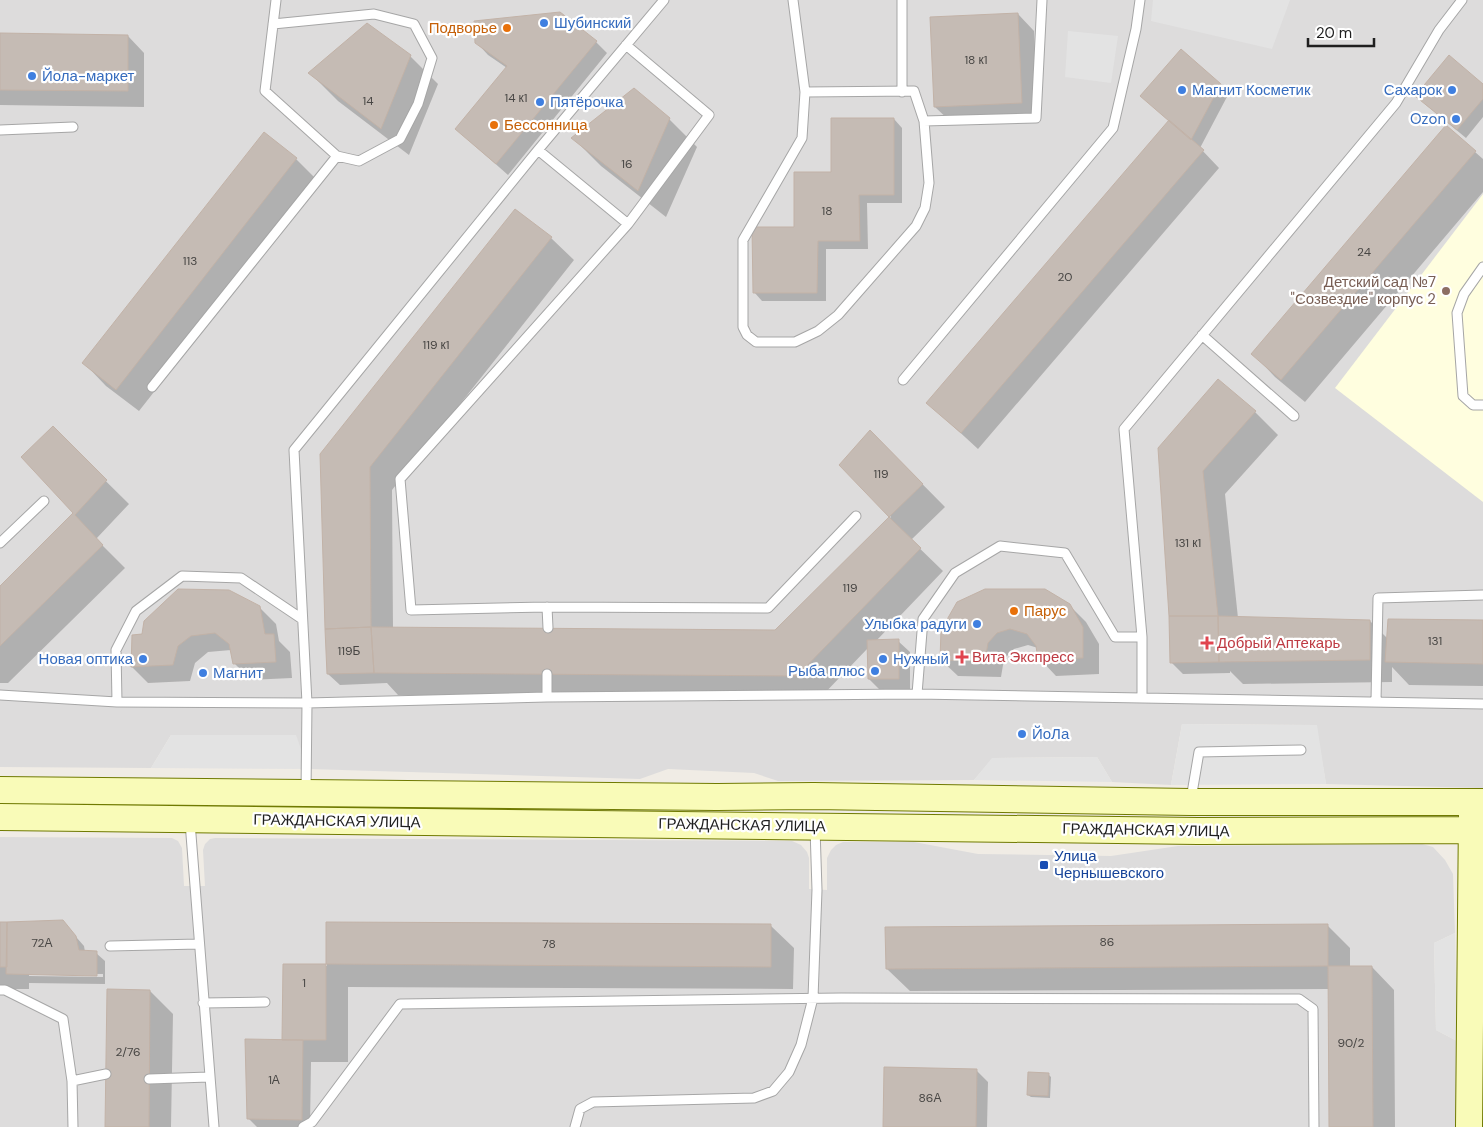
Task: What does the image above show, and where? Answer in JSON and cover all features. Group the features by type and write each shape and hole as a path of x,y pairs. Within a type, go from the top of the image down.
{"main road":[{"name":"ГРАЖДАНСКАЯ УЛИЦА","path":"0,790 717,797 814,796 1190,802 1477,802"},
{"path":"814,796 815,826"},
{"path":"1469,1127 1478,830 1477,802"},
{"name":"ГРАЖДАНСКАЯ УЛИЦА","path":"0,817 1198,831 1478,830"}],"lane":[{"path":"273,24 374,14 414,24 432,58 418,104 400,139 359,161 337,156 265,91 273,24 276,0"},
{"path":"306,793 307,702 294,450 538,150 664,0"},
{"path":"794,0 805,92 802,138 742,240 742,327 746,335 756,342 795,342 818,331 838,316 916,226 926,208 928,183 924,120 914,91 805,92"},
{"path":"902,0 902,92"},
{"path":"924,120 1036,118 1042,0"},
{"path":"903,380 1113,128 1136,29 1140,0"},
{"path":"1142,698 1142,637 1124,429 1396,103 1439,30 1462,0"},
{"path":"626,45 710,115 628,224 400,479 411,610 547,607 768,608 856,516"},
{"path":"0,130 73,127"},
{"path":"538,150 628,224"},
{"path":"152,387 337,156"},
{"path":"1483,267 1464,294 1457,313 1463,396 1473,405 1483,405"},
{"path":"1202,336 1294,416"},
{"path":"0,543 44,501"},
{"path":"917,694 923,619 955,573 1000,546 1065,553 1116,637 1142,637"},
{"path":"117,702 116,650 136,611 182,576 241,578 302,620"},
{"path":"1376,702 1378,598 1483,595"},
{"path":"547,607 548,628"},
{"path":"547,697 548,674"},
{"path":"0,696 117,702 307,702 547,697 917,694 1483,704"},
{"path":"1190,802 1198,752 1301,750"},
{"path":"189,819 214,1127"},
{"path":"575,1127 580,1109 593,1102 754,1098 773,1090 790,1072 801,1045 813,998 817,890 815,826"},
{"path":"110,946 199,944"},
{"path":"0,990 5,990 63,1019 72,1081 72,1127"},
{"path":"303,1127 312,1122 400,1004 813,998 1300,999 1313,1009 1314,1127"},
{"path":"203,1003 265,1002"},
{"path":"72,1081 106,1074"},
{"path":"149,1079 209,1077"}],"shaded area":[{"path":"0,0 1483,0 1483,788 1326,784 1316,725 1182,724 1171,785 1112,782 1097,757 993,758 974,780 778,781 754,773 668,769 640,779 308,769 171,735 151,768 0,767"},
{"path":"1153,0 1290,0 1272,49 1151,21"},
{"path":"1068,31 1118,36 1111,83 1065,77"},
{"name":"Детский сад №7 \"Созвездие\" корпус 2","path":"1483,194 1483,502 1335,388"},
{"path":"1182,724 1317,725 1326,784 1171,785"},
{"path":"171,735 296,735 308,769 151,768"},
{"path":"1097,757 1112,782 974,780 992,758"},
{"path":"0,837 172,838 178,841 182,848 184,886 205,886 203,850 205,844 210,839 215,838 792,841 801,845 807,852 809,858 809,889 827,890 827,858 836,845 843,842 914,842 978,854 1111,856 1178,846 1422,844 1433,847 1445,860 1453,874 1455,933 1434,943 1436,1030 1457,1041 1457,1127 0,1127"},
{"path":"1455,933 1457,1041 1436,1030 1434,943"}],"building":[{"path":"560,12 597,41 496,164 455,129 507,66 475,43 474,21"},
{"path":"1018,13 1022,103 934,107 930,17"},
{"path":"367,23 411,55 381,129 308,73"},
{"path":"0,33 128,35 128,91 0,90"},
{"name":"Магнит Косметик","path":"1181,49 1221,84 1191,140 1140,96"},
{"name":"Сахарок","path":"1449,55 1483,84 1483,99 1457,130 1415,96"},
{"path":"634,88 670,118 638,191 571,138"},
{"path":"831,118 894,118 894,195 859,195 860,241 818,241 817,293 753,293 752,227 794,227 794,172 831,172"},
{"path":"1169,120 1204,150 961,433 926,403"},
{"path":"1446,125 1476,151 1281,380 1251,354"},
{"path":"264,132 297,158 116,390 82,363"},
{"path":"515,209 552,237 370,467 371,627 325,629 320,454"},
{"path":"1218,379 1256,411 1203,471 1218,616 1169,616 1158,448"},
{"path":"53,426 107,480 75,515 103,545 0,646 0,586 73,513 21,457"},
{"path":"870,430 923,484 889,517 839,465"},
{"path":"889,517 921,548 797,676 374,673 371,627 775,630"},
{"path":"178,589 229,590 260,606 265,634 274,634 276,662 233,664 229,644 215,633 191,636 178,646 173,665 131,667 132,635 142,634 144,621"},
{"path":"985,589 1045,589 1070,604 1083,627 1083,658 1038,660 1036,646 1027,634 1010,629 997,633 988,643 985,661 940,660 941,630 957,602"},
{"path":"1169,616 1218,616 1219,662 1170,663"},
{"path":"1218,616 1370,620 1370,660 1219,662"},
{"path":"1388,619 1483,620 1483,664 1385,662"},
{"path":"371,627 374,673 327,674 325,629"},
{"name":"Нужный","path":"899,639 899,679 868,679 867,640"},
{"path":"63,920 76,936 79,950 97,951 97,976 6,974 7,922"},
{"path":"0,922 7,922 7,967 0,967"},
{"path":"326,922 771,924 771,967 326,964"},
{"path":"1328,924 1328,966 886,969 885,927"},
{"path":"283,964 326,964 326,1040 282,1040"},
{"path":"1328,966 1372,966 1373,1127 1329,1127"},
{"path":"107,989 150,990 149,1127 105,1127"},
{"path":"245,1039 303,1040 302,1120 247,1119"},
{"path":"884,1067 977,1069 976,1127 883,1127"},
{"path":"1028,1072 1049,1073 1048,1096 1027,1095"}],"place":[{"name":"Шубинский","path":"544,23"},
{"name":"Подворье","path":"507,28"},
{"name":"Йола-маркет","path":"32,76"},
{"name":"Магнит Косметик","path":"1182,90"},
{"name":"Сахарок","path":"1452,90"},
{"name":"Пятёрочка","path":"540,102"},
{"name":"Ozon","path":"1456,119"},
{"name":"Бессонница","path":"494,125"},
{"name":"Детский сад №7 \"Созвездие\" корпус 2","path":"1446,291"},
{"name":"Парус","path":"1014,611"},
{"name":"Улыбка радуги","path":"977,624"},
{"name":"Добрый Аптекарь","path":"1207,643"},
{"name":"Вита Экспресс","path":"962,657"},
{"name":"Новая оптика","path":"143,659"},
{"name":"Нужный","path":"883,659"},
{"name":"Рыба плюс","path":"875,671"},
{"name":"Магнит","path":"203,673"},
{"name":"ЙоЛа","path":"1022,734"},
{"name":"Улица Чернышевского","path":"1044,865"}]}
